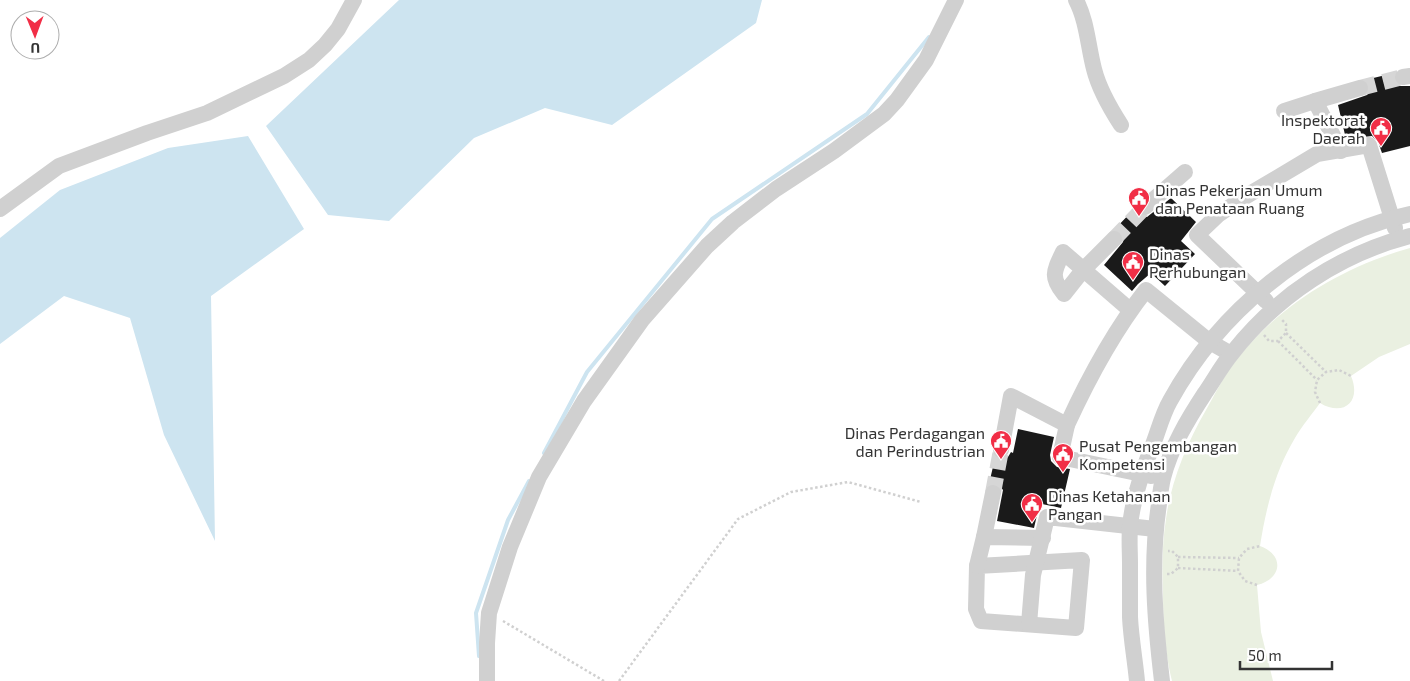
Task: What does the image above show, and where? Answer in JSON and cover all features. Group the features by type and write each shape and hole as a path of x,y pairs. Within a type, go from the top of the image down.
{"street":[{"path":"0,209 60,166 207,113 284,76 309,60 325,45 338,29 354,0"},
{"path":"487,681 489,613 510,547 539,477 584,401 642,320 707,246 733,222 776,189 863,130 884,114 898,100 926,60 956,0"},
{"path":"1076,0 1082,14 1094,70 1109,106 1121,125"},
{"path":"1284,111 1360,88"},
{"path":"1314,101 1341,150"},
{"path":"1162,681 1156,634 1153,582 1155,529 1163,477 1186,423 1231,354 1255,326 1274,309 1291,293 1339,264 1404,238 1392,218 1369,144 1317,154 1218,215 1197,236 1274,309"},
{"path":"1145,207 1185,172"},
{"path":"1137,681 1130,618 1130,526 1141,474 1170,402 1210,342 1231,317 1258,293 1303,259 1332,242 1358,230 1410,214"},
{"path":"1114,239 1083,270 1130,310"},
{"path":"1163,477 1060,457 1067,425 1086,383 1110,340 1146,290 1210,342 1231,354"},
{"path":"1001,450 1011,396 1067,425"},
{"path":"977,566 1082,560 1076,628 981,621 976,609 977,566 993,493"},
{"path":"1029,624 1033,575 1047,517 1155,529"},
{"path":"984,537 1042,538"}],"path":[{"path":"1255,326 1269,341 1278,341 1286,333 1286,324 1274,309"},
{"path":"1286,333 1326,372"},
{"path":"1278,341 1317,380"},
{"path":"1320,403 1315,392 1317,380 1326,372 1339,370 1351,376"},
{"path":"620,681 738,519 791,492 848,482 921,502"},
{"path":"1257,585 1245,581 1238,571 1239,558 1247,549 1260,546"},
{"path":"1178,557 1239,558"},
{"path":"1178,568 1238,571"},
{"path":"489,613 604,681"}],"green space":[{"path":"1410,248 1410,344 1379,357 1351,376 1354,393 1352,400 1348,404 1336,408 1320,403 1288,451 1272,490 1260,546 1274,555 1277,567 1272,578 1257,585 1261,632 1273,681 1172,681 1166,649 1163,616 1162,576 1164,538 1168,505 1176,477 1192,436 1227,373 1263,330 1284,311 1307,295 1357,267"}],"water":[{"path":"399,0 762,0 756,23 612,125 545,108 474,138 389,221 328,215 266,126"},
{"path":"248,136 304,229 211,296 215,541 164,435 130,318 64,296 0,344 0,238 60,190 168,148"}],"building":[{"path":"1394,73 1393,79 1395,84 1410,86 1410,146 1382,153 1378,142 1372,136 1346,139 1338,105 1367,95 1370,91 1370,86 1365,80"},
{"path":"1171,198 1196,222 1181,241 1195,254 1165,286 1151,273 1132,291 1104,265 1123,242 1124,237 1121,232 1115,229 1135,208 1142,217 1147,217"},
{"path":"1018,429 1054,437 1050,455 1051,461 1057,467 1070,469 1061,508 1042,504 1034,528 997,521 1003,490 995,483 989,484 995,458 1004,460 1011,452 1013,453"}],"waterway":[{"path":"544,453 587,372 712,219 867,114 929,37"},
{"path":"479,656 476,613 508,520 529,481"}],"tunnel":[{"path":"1360,88 1403,77"},
{"path":"1114,239 1145,207"},
{"path":"993,493 1001,450"}],"place":[{"name":"Inspektorat Daerah","path":"1381,147"},
{"name":"Dinas Pekerjaan Umum dan Penataan Ruang","path":"1139,217"},
{"name":"Dinas Perhubungan","path":"1133,281"},
{"name":"Dinas Perdagangan dan Perindustrian","path":"1001,460"},
{"name":"Pusat Pengembangan Kompetensi","path":"1063,473"},
{"name":"Dinas Ketahanan Pangan","path":"1032,523"}]}
